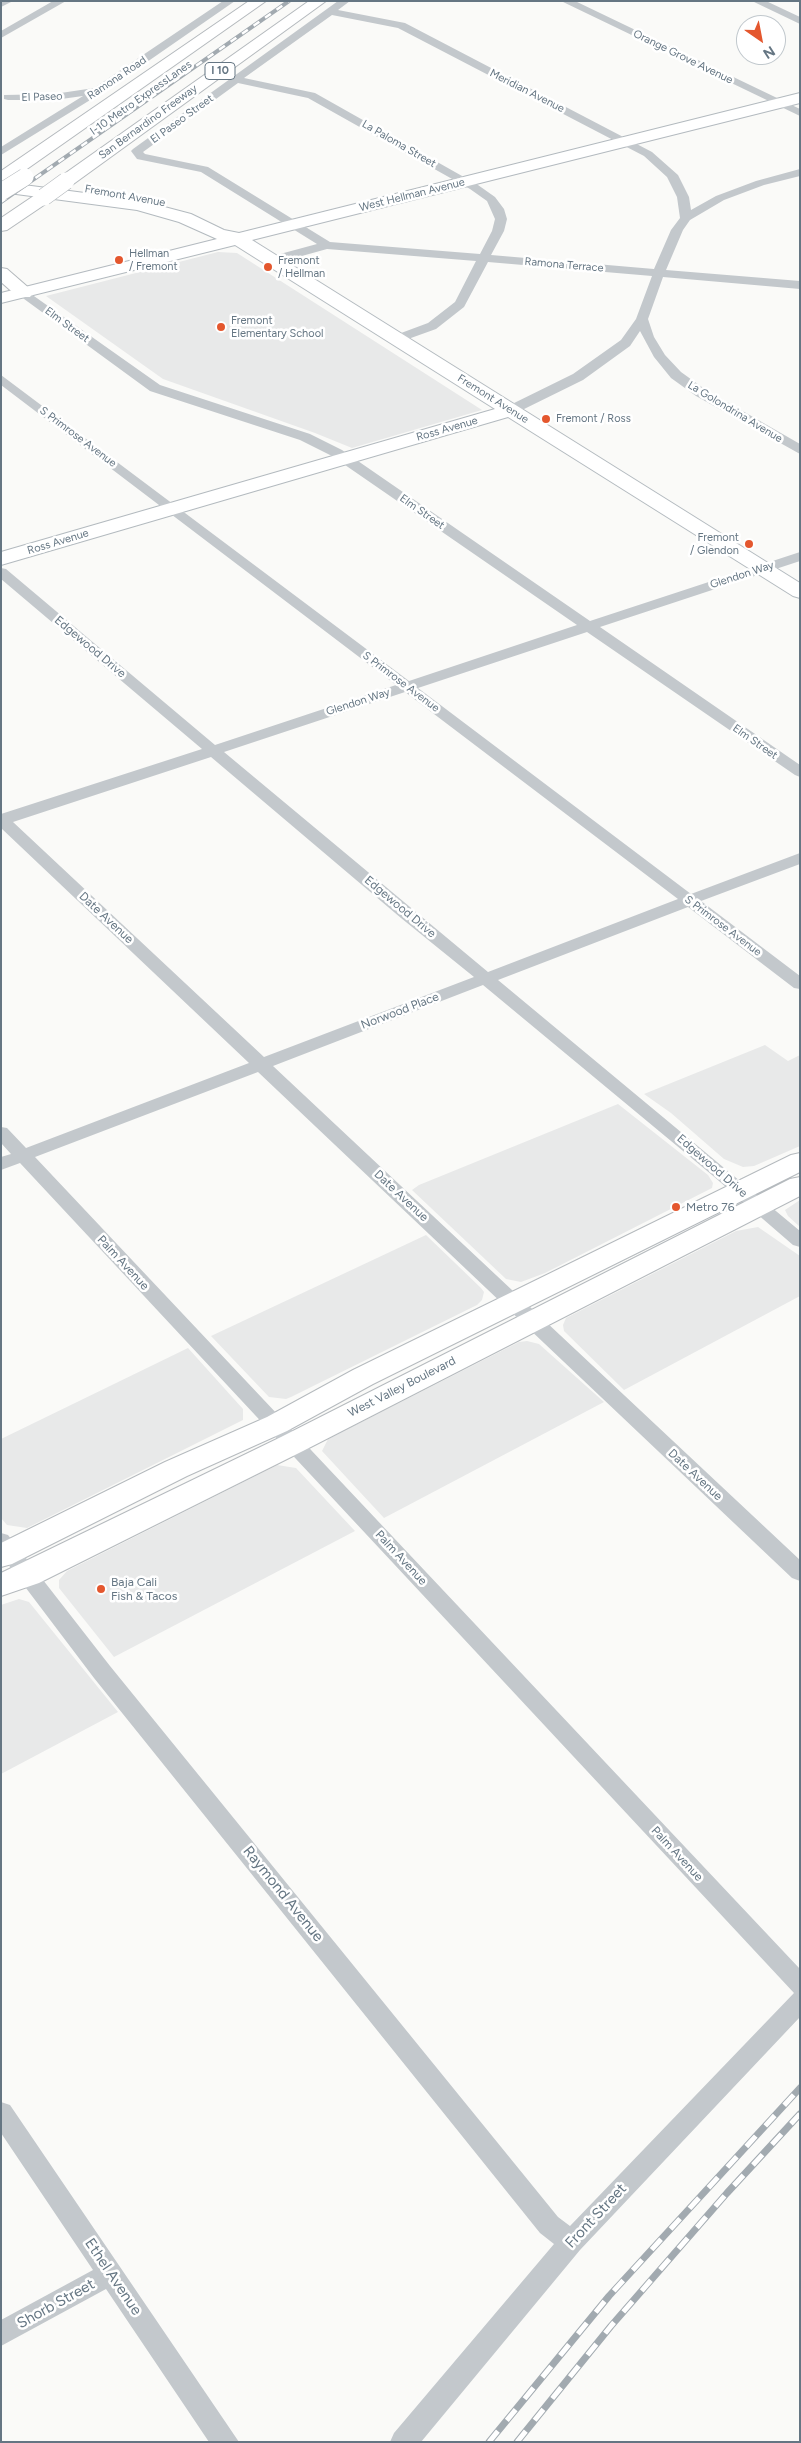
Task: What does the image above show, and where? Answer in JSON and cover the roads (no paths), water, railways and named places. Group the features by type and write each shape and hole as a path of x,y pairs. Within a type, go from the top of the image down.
{"main road":[{"name":"I-10 Metro ExpressLanes","path":"1,212 34,198 48,180 300,1"},
{"name":"I-10 Metro ExpressLanes","path":"1,192 25,177 265,4"},
{"path":"2,177 118,98 265,4"},
{"name":"San Bernardino Freeway","path":"1,226 34,198 66,182 120,142 325,7"},
{"name":"West Hellman Avenue","path":"24,293 800,98"},
{"path":"120,142 130,120"},
{"name":"Fremont Avenue","path":"2,177 154,199 220,221 237,230 237,238 800,592"},
{"path":"1,241 34,198"},
{"path":"1,274 24,293"},
{"path":"1,287 24,293"},
{"path":"1,298 24,293"},
{"name":"Ross Avenue","path":"1,559 511,410"},
{"name":"West Valley Boulevard","path":"8,1562 285,1434 750,1199 800,1161"},
{"name":"West Valley Boulevard","path":"750,1199 800,1185"}],"street":[{"path":"1,4 8,1"},
{"path":"1,35 14,24 61,1"},
{"name":"Ramona Road","path":"1,152 104,87 230,1"},
{"name":"El Paseo Street","path":"294,224 204,169 146,158 138,154 137,151 236,80 325,7 345,1"},
{"name":"Orange Grove Avenue","path":"566,1 800,113"},
{"path":"757,1 800,20"},
{"name":"Meridian Avenue","path":"325,7 401,25 648,154 672,175 683,197 686,218"},
{"name":"La Paloma Street","path":"236,80 310,94 465,182 491,199 500,214 498,231 485,259 454,311 432,326 397,339"},
{"name":"El Paseo","path":"5,97 69,96 104,87"},
{"name":"El Paseo","path":"5,97 39,111 46,120 44,126"},
{"name":"Ross Avenue","path":"511,410 549,393 602,362 626,343 642,319 674,236 686,218 705,205 720,198 760,183 800,172"},
{"name":"Ramona Terrace","path":"294,224 327,246"},
{"name":"Ramona Terrace","path":"273,260 327,246 800,285"},
{"name":"Elm Street","path":"24,293 155,388 305,437 344,459 800,772"},
{"name":"La Golondrina Avenue","path":"642,319 648,337 660,357 676,375 701,393 800,450"},
{"name":"S Primrose Avenue","path":"1,379 800,984"},
{"name":"Glendon Way","path":"2,820 800,556"},
{"name":"Edgewood Drive","path":"1,572 800,1241"},
{"name":"Date Avenue","path":"2,820 800,1573"},
{"name":"Norwood Place","path":"1,1164 800,858"},
{"name":"Palm Avenue","path":"1,1132 800,1985"},
{"name":"Raymond Avenue","path":"8,1562 102,1672 549,2225 571,2242"},
{"name":"Front Street","path":"404,2442 571,2242 800,2001"},
{"name":"Ethel Avenue","path":"1,2112 225,2442"},
{"name":"Shorb Street","path":"1,2334 110,2274"}],"railway":[{"path":"1,202 289,1"},
{"path":"489,2442 609,2296 800,2088"},
{"path":"517,2442 611,2326 727,2193 800,2114"}],"place":[{"name":"Hellman / Fremont","path":"119,260"},
{"name":"Fremont / Hellman","path":"268,267"},
{"name":"Fremont Elementary School","path":"221,327"},
{"name":"Fremont / Ross","path":"546,419"},
{"name":"Fremont / Glendon","path":"749,544"},
{"name":"Metro 76","path":"676,1207"},
{"name":"Baja Cali Fish & Tacos","path":"101,1589"}]}
